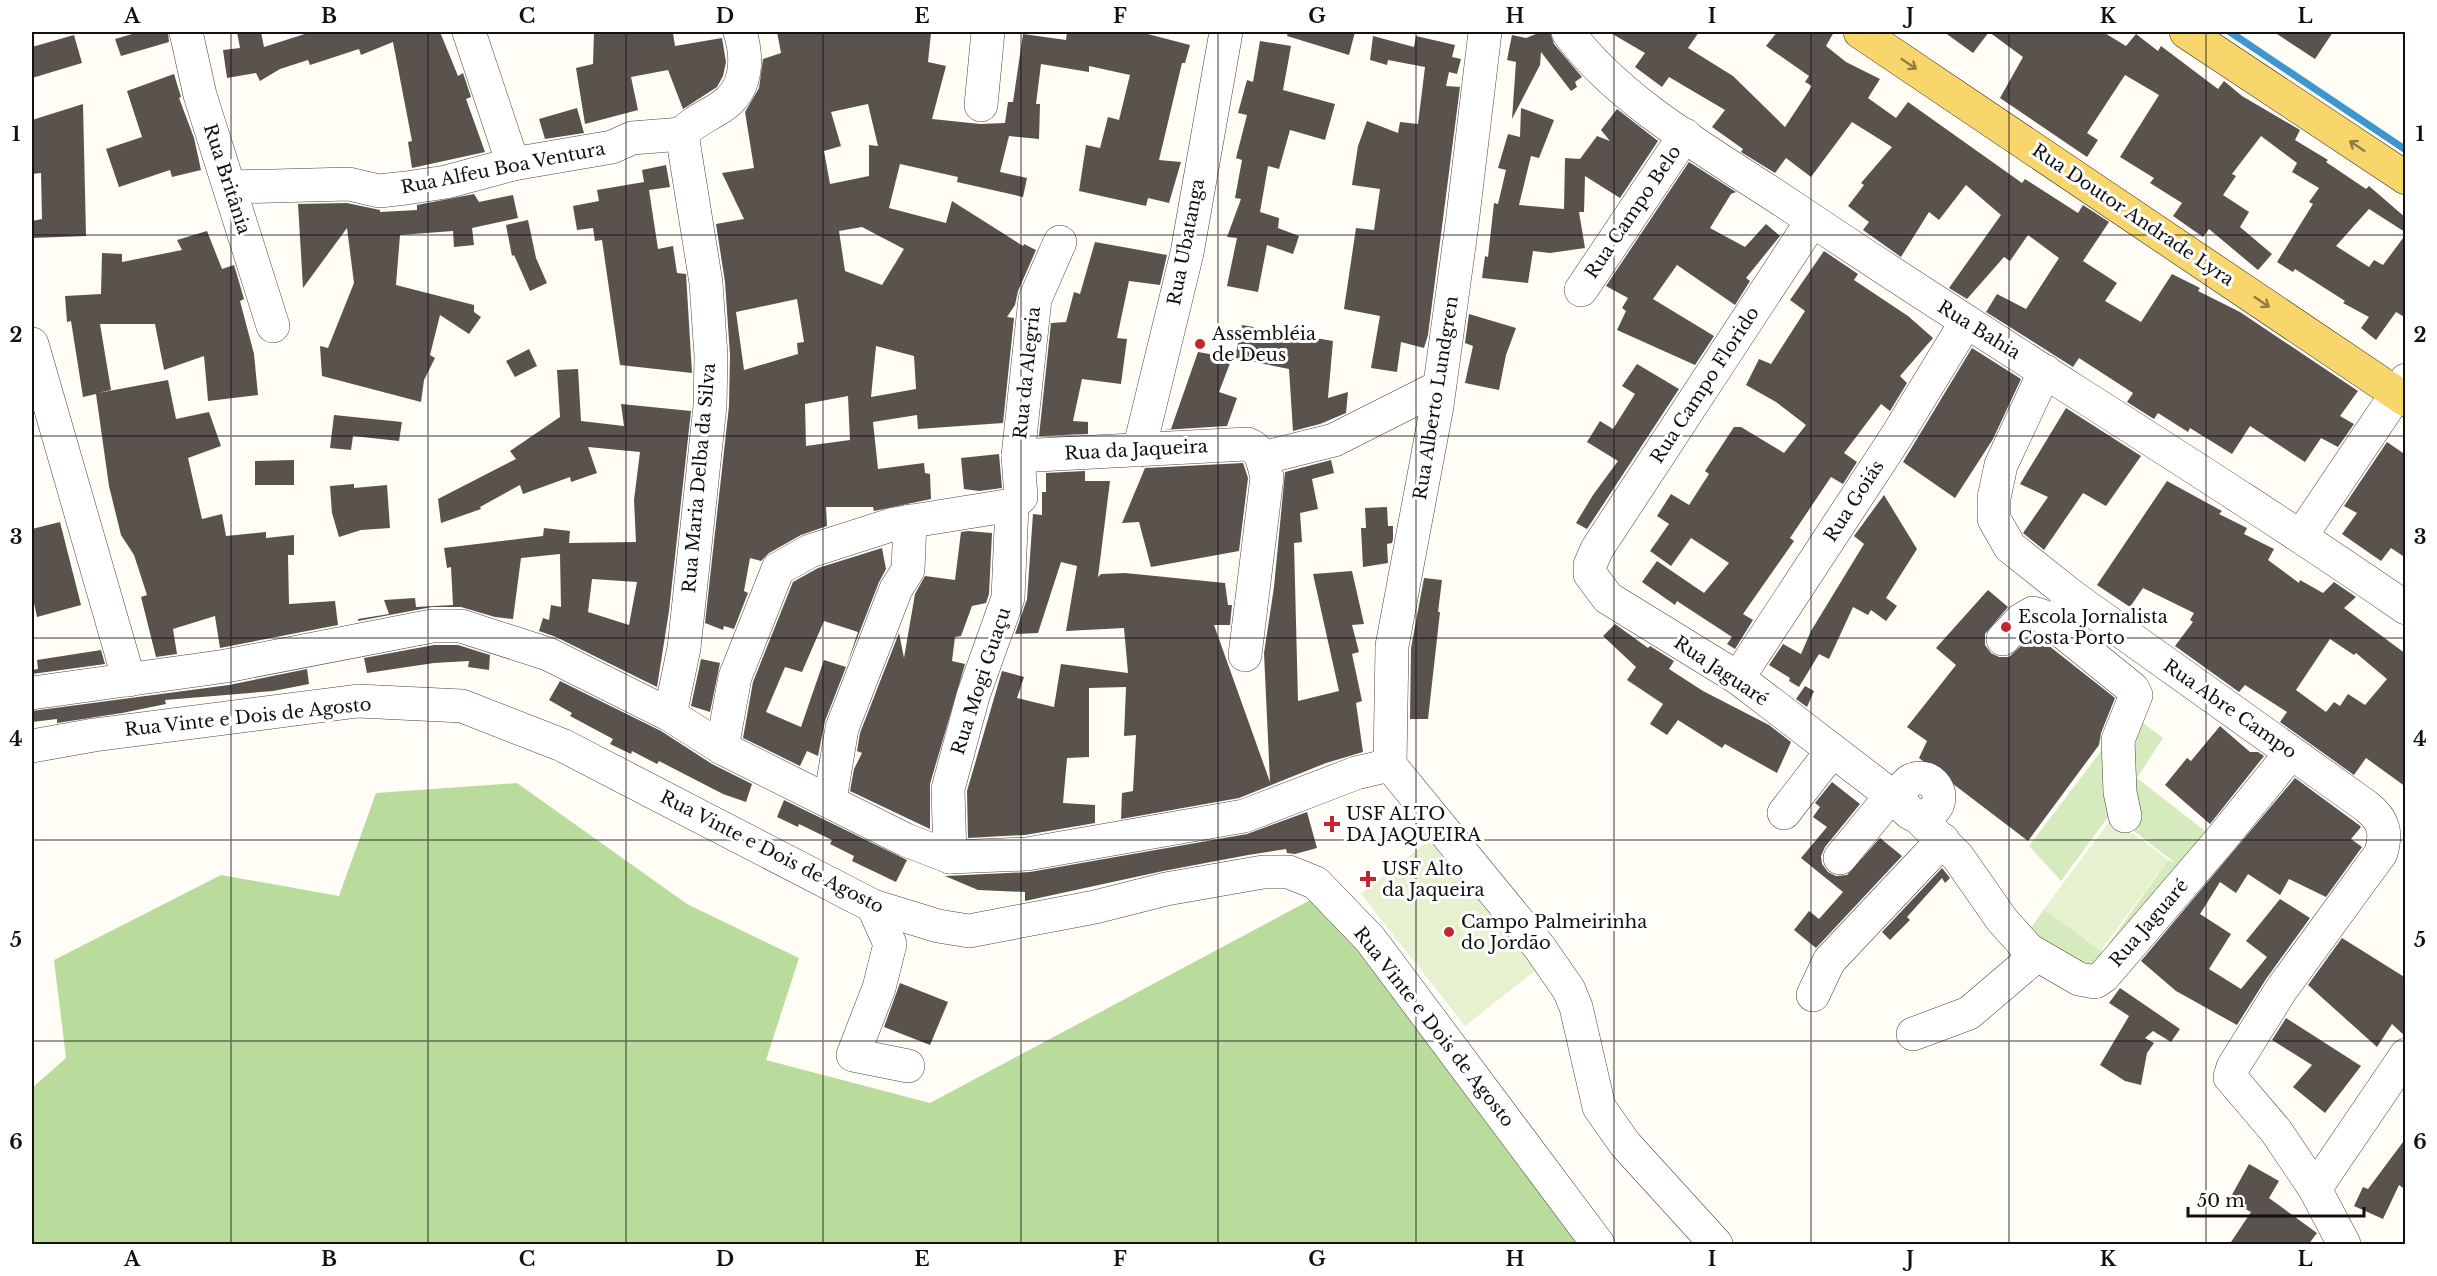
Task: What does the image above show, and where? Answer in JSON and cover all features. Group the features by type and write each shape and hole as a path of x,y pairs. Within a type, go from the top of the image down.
{"main road":[{"name":"Rua Doutor Andrade Lyra","path":"1860,32 2403,391"},
{"path":"2186,32 2406,178"}],"street":[{"name":"Rua Britânia","path":"186,32 200,95 231,187 273,326"},
{"path":"469,32 513,164"},
{"path":"682,134 688,127 724,105 736,92 745,70 746,52 740,32"},
{"path":"981,105 988,32"},
{"name":"Rua Ubatanga","path":"1139,450 1187,254 1226,32"},
{"name":"Rua Alberto Lundgren","path":"1390,765 1392,646 1439,387 1485,32"},
{"name":"Rua Bahia","path":"1568,32 1605,75 1634,99 1686,135 1812,221 2301,536 2406,608"},
{"name":"Rua Alfeu Boa Ventura","path":"231,187 349,184 379,191 447,182 513,164 612,147 632,138 682,134"},
{"name":"Rua Maria Delba da Silva","path":"670,715 684,648 710,406 711,356 706,283 682,134"},
{"name":"Rua Campo Belo","path":"1581,290 1686,135"},
{"name":"Rua Campo Florido","path":"1597,549 1812,221"},
{"name":"Rua da Alegria","path":"1012,505 1021,497 1018,456 1035,299 1060,242"},
{"name":"Rua Goiás","path":"1738,678 1896,437 1966,322"},
{"path":"32,344 129,680"},
{"name":"Rua Abre Campo","path":"2044,370 2001,465 1994,498 1994,519 2010,547 2073,597 2374,812 2384,826 2386,836 2381,853 2281,990 2233,1067 2230,1077 2276,1131 2315,1189"},
{"name":"Rua da Jaqueira","path":"1018,456 1247,444 1258,452 1334,440 1439,387"},
{"path":"2301,536 2403,391"},
{"path":"1245,655 1267,477 1258,452"},
{"path":"722,748 735,677 778,569 810,551 910,521 1012,505"},
{"name":"Rua Mogi Guaçu","path":"951,857 948,789 972,696 1008,598 1012,505"},
{"path":"830,800 842,728 896,589 908,570 910,521"},
{"name":"Rua Jaguaré","path":"1597,549 1590,565 1590,574 1608,598 1738,678 1904,806 1959,857 2002,920 2025,945 2037,955 2079,979 2095,982 2104,976 2223,838 2291,753"},
{"path":"2054,625 2073,597"},
{"path":"2003,639 2021,620 2033,613 2040,615 2136,692 2135,703 2120,730 2118,740 2120,792 2125,816"},
{"path":"32,693 226,666 432,626 461,626 548,654 670,715 722,748 906,840 951,857 1027,854 1244,816 1356,773 1390,765 1540,948 1569,990 1576,1007 1599,1107 1625,1144 1716,1245"},
{"name":"Rua Vinte e Dois de Agosto","path":"32,746 94,735 358,701 462,706 562,745 873,906 938,926 969,931 1095,908 1166,889 1263,872 1289,872 1316,883 1370,939 1598,1245"},
{"path":"1784,813 1832,751"},
{"path":"1840,858 1904,806"},
{"path":"1813,995 1829,961 1943,840"},
{"path":"873,906 890,945 879,988 853,1055 908,1066"},
{"path":"1913,1034 1969,1013 2037,955"},
{"path":"2344,1245 2315,1189 2406,1055"}],"green space":[{"path":"2130,713 2163,738 2137,778 2205,831 2092,984 2024,938 2044,909 2103,952 2168,860 2175,863 2111,813 2061,881 2029,846"},
{"path":"517,783 687,904 799,958 766,1060 930,1103 1329,890 1596,1244 32,1244 32,1088 66,1058 54,960 221,875 339,896 376,793"},
{"path":"2112,818 2168,860 2101,950 2044,909"},
{"name":"Campo Palmeirinha do Jordão","path":"1432,838 1536,970 1465,1026 1361,894"}],"building":[{"path":"139,32 168,32 169,42 121,56 115,39"},
{"path":"237,32 261,32 264,47 311,32 440,32 458,76 463,73 471,97 466,99 485,152 412,168 408,142 412,141 393,42 361,55 359,49 310,65 308,60 280,69 260,81 256,73 227,78 223,50 240,48"},
{"path":"594,32 673,33 675,46 722,38 726,62 723,76 717,87 683,109 668,70 631,77 638,110 585,124 576,68 593,64"},
{"path":"777,32 931,33 928,62 946,66 932,119 980,124 1005,123 1008,102 1013,102 1023,34 1066,40 1067,32 1140,32 1190,45 1185,63 1182,63 1159,160 1181,162 1169,203 1148,198 1146,206 1079,191 1086,145 1100,148 1108,117 1119,120 1130,75 1089,66 1089,72 1041,64 1036,104 1040,104 1039,139 1009,136 1000,172 1027,178 1023,197 957,182 958,177 900,164 889,208 946,223 952,201 1023,246 1024,244 1036,250 1018,291 1015,305 1007,317 1014,318 1003,423 918,429 917,415 873,422 878,469 924,463 925,473 930,474 931,499 874,511 873,507 826,507 827,526 801,535 769,553 761,561 750,558 744,591 748,593 734,629 724,626 723,630 705,623 729,406 730,355 725,282 716,224 744,219 722,173 754,168 745,112 759,88 763,59 781,53","holes":["868,104 878,146 869,145 869,176 830,184 824,151 841,146 831,112","862,227 904,249 882,285 845,271 839,231","797,299 804,342 797,343 798,354 744,370 736,312","876,346 914,356 916,389 871,397","848,396 850,440 806,446 805,404"]},
{"path":"1288,32 1355,32 1349,55 1287,36"},
{"path":"1541,32 1550,32 1554,44 1582,77 1575,82 1577,87 1571,91 1541,52 1540,65 1512,119 1516,62 1507,60 1512,35 1526,38"},
{"path":"1609,32 1699,32 1688,48 1733,76 1785,127 1812,86 1805,82 1809,76 1766,46 1777,32 1834,32 1826,46 1846,62 1880,79 1868,98 1896,118 1908,102 2022,183 2025,179 2078,213 2083,205 2109,222 2083,261 2117,283 2105,301 2141,322 2172,274 2200,288 2198,291 2240,312 2358,391 2340,416 2354,424 2338,447 2321,438 2305,462 2250,426 2232,454 2190,428 2188,432 2158,413 2154,419 2127,402 2133,393 2079,358 2073,367 1986,312 1997,294 2026,309 2059,258 2028,235 2010,261 2004,257 1967,299 1949,288 2001,215 1966,185 1939,220 1929,212 1901,257 1863,230 1869,222 1848,206 1864,185 1861,183 1892,147 1852,122 1811,177 1786,158 1775,173 1741,152 1743,149 1712,127 1725,110 1669,77 1662,87 1635,67 1645,53"},
{"path":"1944,32 1989,32 1973,53"},
{"path":"1989,32 2103,32 2126,46 2136,34 2158,51 2161,46 2218,89 2224,81 2242,96 2300,130 2295,140 2328,160 2326,162 2366,189 2369,186 2406,218 2405,232 2369,209 2336,246 2369,267 2374,260 2383,265 2406,234 2406,318 2396,312 2376,340 2361,328 2369,317 2343,303 2345,301 2295,269 2293,272 2277,262 2313,204 2309,202 2319,188 2292,172 2297,163 2261,136 2232,174 2236,176 2223,195 2249,212 2240,227 2272,254 2258,270 2209,229 2203,237 2173,216 2182,203 2150,183 2154,178 2120,157 2159,95 2125,75 2087,133 2098,140 2087,157 2000,98 2023,57"},
{"path":"2274,32 2333,32 2315,59"},
{"path":"74,35 82,63 32,78 32,47"},
{"path":"1373,36 1414,47 1416,36 1455,45 1452,57 1461,59 1457,74 1449,72 1446,86 1460,87 1428,335 1424,348 1401,342 1397,372 1371,368 1380,316 1344,309 1356,228 1374,230 1380,189 1352,185 1358,146 1367,121 1398,133 1400,122 1418,124 1425,67 1388,60 1387,65 1370,60"},
{"path":"1260,41 1291,46 1283,90 1335,104 1325,140 1290,130 1279,169 1268,166 1260,212 1279,218 1278,228 1299,236 1293,254 1267,245 1258,292 1227,286 1237,238 1227,237 1241,199 1235,198 1242,160 1236,158 1247,115 1238,113 1247,80 1253,82"},
{"path":"174,74 181,97 179,98 194,138 201,170 172,177 170,170 119,187 106,149 142,137 127,91"},
{"path":"83,104 86,236 32,238 32,221 42,219 41,173 32,174 32,120"},
{"path":"577,108 584,133 545,139 539,119"},
{"path":"1521,108 1554,120 1539,158 1531,156 1519,205 1564,209 1565,158 1580,159 1597,136 1610,141 1601,130 1617,109 1658,141 1620,198 1585,176 1584,212 1579,212 1585,248 1550,253 1533,251 1528,283 1482,278 1485,256 1488,257 1494,203 1498,204 1506,170 1498,168 1508,134 1520,137"},
{"path":"1689,162 1736,192 1731,194 1710,228 1745,247 1766,224 1780,236 1746,278 1750,281 1735,305 1677,265 1653,299 1714,336 1695,365 1617,330 1626,311 1622,308 1628,298 1606,286"},
{"path":"666,165 670,187 649,190 658,249 673,246 677,273 686,274 692,373 620,365 602,240 595,241 593,228 577,230 573,206 599,201 597,190 644,182 642,170"},
{"path":"474,194 479,202 513,195 518,218 472,228 474,245 454,247 453,231 400,235 396,285 474,305 474,312 481,317 469,334 440,315 430,355 435,358 424,380 421,402 322,376 320,346 328,348 354,283 347,228 303,288 298,204 347,203 380,210 380,212 417,210 417,205"},
{"path":"528,220 536,258 547,283 530,291 514,255 512,256 506,225"},
{"path":"207,231 222,269 234,265 244,299 240,301 254,354 258,395 208,401 204,356 164,370 155,324 100,324 111,390 98,393 168,380 176,419 209,412 221,446 188,458 202,519 222,514 226,536 266,532 266,538 294,535 294,555 288,555 289,604 335,601 338,625 220,648 215,616 173,629 177,654 156,657 141,597 147,595 134,555 121,535 109,486 96,394 83,397 71,321 67,322 65,296 101,294 102,253 122,254 122,262 182,250 177,240"},
{"path":"1095,242 1167,255 1160,285 1129,281 1117,338 1127,339 1121,384 1082,379 1073,421 1088,422 1088,434 1039,436 1051,323 1066,322 1074,292 1080,294"},
{"path":"1824,251 1858,274 1854,280 1908,316 1933,338 1900,376 1907,383 1890,411 1881,404 1844,453 1857,462 1843,484 1831,477 1790,538 1794,541 1743,614 1753,620 1735,649 1727,644 1732,637 1677,601 1675,605 1642,582 1657,561 1704,593 1729,563 1691,538 1671,566 1650,551 1669,524 1657,516 1671,494 1689,505 1709,474 1705,471 1734,427 1741,427 1784,453 1806,425 1776,402 1746,385 1759,359 1771,364 1805,311 1790,300"},
{"path":"1469,314 1516,328 1506,355 1499,390 1465,383 1473,346 1465,343"},
{"path":"1242,325 1333,341 1328,398 1348,392 1346,413 1320,424 1293,431 1289,369 1235,358"},
{"path":"1972,348 2021,379 1993,439 1955,498 1903,462"},
{"path":"529,349 537,366 515,377 506,361"},
{"path":"1198,352 1232,358 1219,392 1237,398 1227,426 1163,430 1171,429"},
{"path":"1637,364 1679,389 1587,529 1576,523 1618,461 1587,442 1600,421 1613,429 1635,394 1622,386"},
{"path":"578,369 581,421 624,426 621,404 691,411 669,611 657,687 556,637 539,631 543,618 549,620 551,605 561,607 560,554 521,558 513,619 495,617 461,607 432,607 358,621 358,619 389,614 384,600 415,598 416,607 453,605 451,567 447,568 444,548 543,536 544,528 570,531 569,543 636,542 634,500 640,452 588,447 597,473 571,482 570,477 523,494 520,485 480,507 481,509 441,523 438,499 516,459 510,451 560,417 557,370","holes":["592,579 637,582 629,625 588,612"]},
{"path":"2066,408 2141,456 2106,506 2083,493 2044,550 2023,533 2048,497 2020,484"},
{"path":"334,415 402,422 399,441 353,436 351,450 330,448"},
{"path":"2387,442 2406,455 2406,558 2391,548 2381,561 2342,534 2357,513 2344,506"},
{"path":"999,454 1002,488 979,491 964,489 961,458"},
{"path":"294,460 294,485 255,485 255,461"},
{"path":"1331,460 1334,473 1312,479 1318,509 1300,513 1302,542 1294,543 1298,701 1339,691 1313,574 1352,571 1364,624 1352,625 1359,652 1352,654 1362,701 1356,703 1363,752 1326,763 1239,798 1121,819 1122,793 1133,791 1136,735 1124,736 1126,687 1089,688 1089,757 1067,758 1063,803 1095,805 1095,823 1025,835 968,838 967,791 1002,671 1024,677 1017,698 1054,707 1061,664 1128,673 1124,628 1066,631 1077,566 1061,562 1038,633 1015,634 1027,599 1033,514 1042,515 1042,492 1046,492 1046,473 1085,471 1085,481 1110,481 1098,577 1101,574 1125,573 1225,583 1228,605 1232,605 1230,625 1214,625 1270,782 1264,653 1274,587 1285,472"},
{"path":"1243,463 1248,478 1239,551 1151,567 1139,522 1122,523 1145,468"},
{"path":"2167,481 2222,511 2219,514 2247,528 2244,534 2274,549 2268,560 2299,583 2300,580 2323,593 2334,582 2356,597 2344,608 2406,654 2406,787 2366,758 2354,775 2280,722 2287,712 2245,685 2239,692 2175,646 2193,622 2190,620 2194,613 2143,588 2130,607 2097,585","holes":["2330,639 2354,655 2356,653 2387,679 2365,705 2348,694 2340,706 2334,702 2326,712 2296,690"]},
{"path":"354,484 354,488 387,485 390,528 361,530 339,537 332,513 330,486"},
{"path":"1884,495 1917,549 1886,598 1897,606 1886,621 1871,610 1868,615 1853,607 1829,659 1819,654 1799,687 1789,681 1790,678 1769,665 1783,644 1801,654 1811,631 1864,544 1854,536"},
{"path":"1387,507 1388,526 1393,526 1392,543 1387,544 1388,563 1363,567 1361,528 1366,528 1365,508"},
{"path":"60,522 81,605 37,617 32,594 32,529"},
{"path":"961,532 992,533 989,594 986,603 972,606 961,636 955,637 952,661 965,664 930,784 930,829 850,791 854,769 862,753 857,751 860,733 899,633 904,658 915,594 925,576 955,580"},
{"path":"882,548 886,569 825,721 818,756 807,751 800,766 743,738 753,682 793,582 818,568","holes":["824,621 858,632 846,667 824,660 801,727 766,712 785,667 802,672"]},
{"path":"1424,578 1442,580 1438,612 1440,612 1428,719 1410,719 1411,648"},
{"path":"1988,590 2008,607 1985,634 1985,645 1991,653 1999,657 2009,657 2034,634 2115,698 2101,733 2099,745 2028,841 1919,758 1927,741 1907,727 1956,665 1936,648"},
{"path":"1615,624 1648,648 1650,646 1674,661 1669,669 1703,691 1769,725 1791,742 1777,773 1725,744 1722,748 1678,720 1667,735 1650,724 1663,704 1627,680 1636,667 1603,636"},
{"path":"434,645 458,645 490,655 489,670 468,667 469,661 434,663 367,673 364,658"},
{"path":"101,650 105,664 32,674 32,670 38,669 37,660"},
{"path":"701,659 720,663 710,712 691,706"},
{"path":"307,669 309,684 273,691 165,700 166,704 122,713 57,723 57,719 32,722 32,711 229,685"},
{"path":"560,681 661,731 712,764 752,784 746,802 723,794 659,761 657,764 632,751 631,754 610,744 613,739 570,716 572,713 549,700"},
{"path":"1805,686 1814,691 1807,707 1796,699"},
{"path":"2220,726 2250,752 2258,752 2264,756 2210,824 2165,785 2187,758 2191,761"},
{"path":"2295,778 2361,827 2351,839 2362,847 2326,897 2289,879 2280,895 2248,874 2236,893 2220,882 2200,914 2231,934 2209,969 2241,989 2267,957 2246,941 2280,899 2310,918 2266,979 2237,1025 2176,991 2141,961"},
{"path":"1832,782 1860,804 1825,847 1821,856 1822,864 1828,872 1836,876 1847,875 1880,838 1902,856 1816,948 1794,930 1809,911 1819,919 1843,892 1801,858 1827,827 1813,817 1820,807 1815,803"},
{"path":"784,800 907,860 896,882 852,861 854,856 830,844 832,840 799,824 798,827 777,817"},
{"path":"1307,812 1317,848 1295,854 1287,853 1286,849 1248,855 1025,901 1025,892 978,890 945,876 1030,872 1247,834"},
{"path":"1942,868 1950,878 1945,883 1942,878 1907,917 1910,920 1890,940 1882,932"},
{"path":"2342,938 2406,978 2406,1037 2392,1024 2377,1047 2308,985"},
{"path":"900,983 948,1002 930,1045 884,1027"},
{"path":"2120,988 2180,1029 2171,1042 2153,1031 2145,1038 2154,1043 2147,1053 2141,1085 2125,1081 2100,1065 2129,1016 2109,1003"},
{"path":"2286,1018 2361,1066 2325,1113 2293,1087 2312,1065 2272,1040"},
{"path":"2406,1138 2406,1190 2399,1185 2383,1219 2354,1206 2363,1187 2368,1189"},
{"path":"2249,1164 2279,1181 2269,1198 2317,1233 2308,1245 2229,1245 2251,1212 2229,1200"}],"waterway":[{"path":"2230,32 2406,150"}],"place":[{"name":"Assembléia de Deus","path":"1200,344"},
{"name":"Escola Jornalista Costa Porto","path":"2006,627"},
{"name":"USF ALTO DA JAQUEIRA","path":"1332,824"},
{"name":"USF Alto da Jaqueira","path":"1368,879"},
{"name":"Campo Palmeirinha do Jordão","path":"1449,932"}]}
